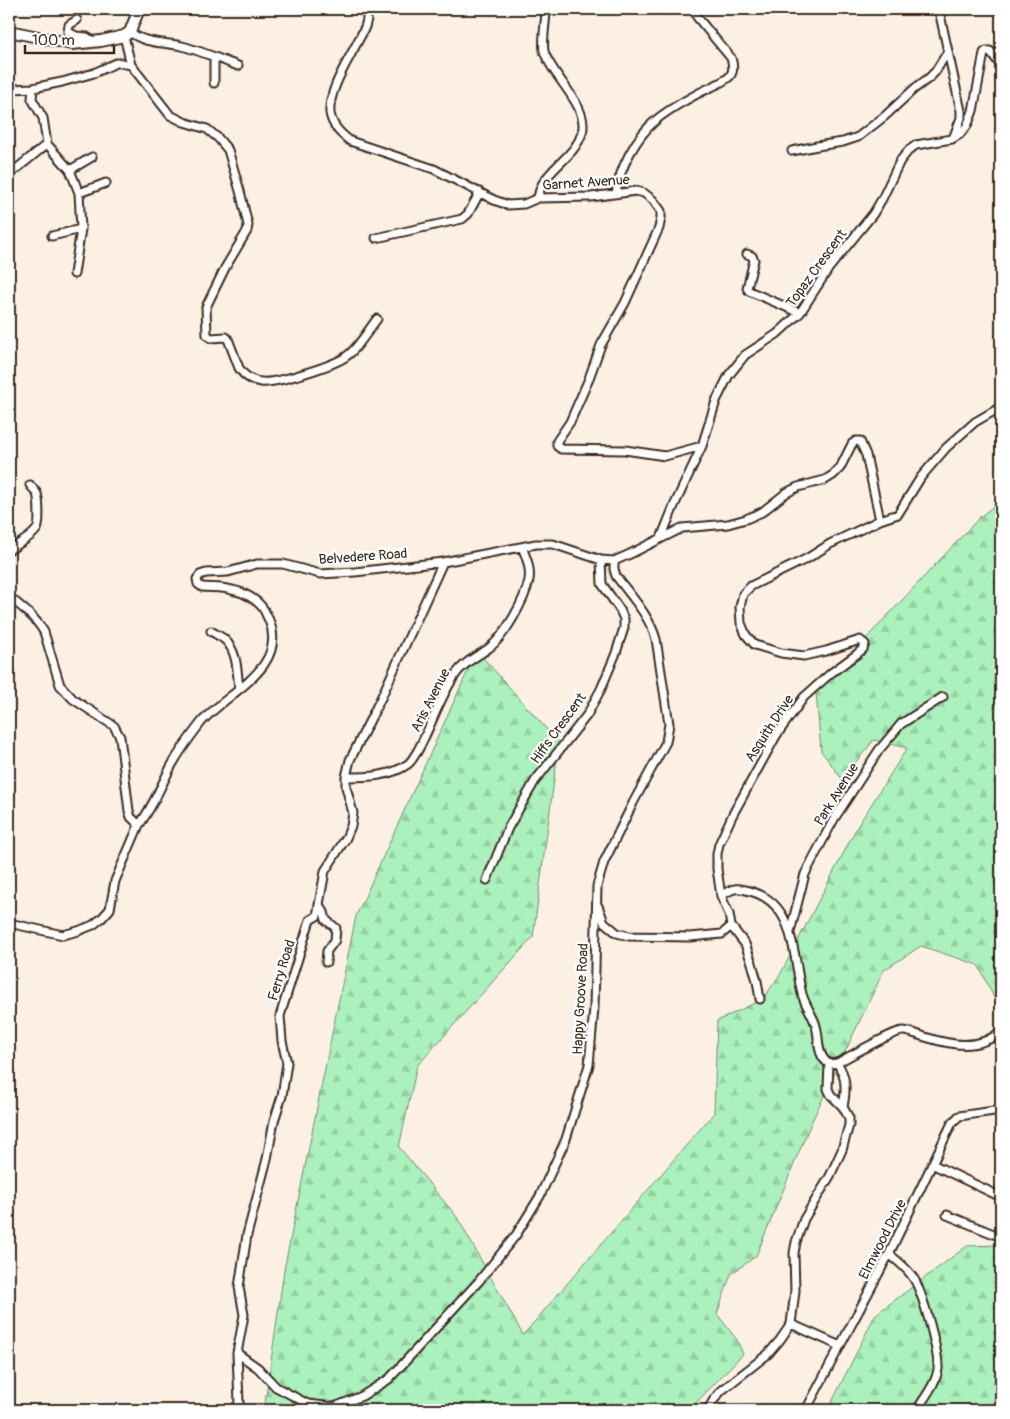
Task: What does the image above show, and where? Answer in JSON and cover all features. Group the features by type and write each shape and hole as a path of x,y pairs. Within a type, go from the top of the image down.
{"main road":[{"path":"9,31 63,43 94,42 127,34 140,9"}],"street":[{"name":"Garnet Avenue","path":"366,9 368,13 364,31 334,92 330,113 339,132 350,140 434,169 494,200 508,205 524,204 538,198 591,197 636,191 644,193 653,200 661,211 662,218 659,228 625,303 601,345 588,381 570,422 557,442 557,446 561,449 624,450 665,456 702,446"},
{"path":"538,198 544,180 579,142 583,130 581,114 544,52 546,9"},
{"path":"616,193 625,163 634,146 655,121 669,110 729,77 732,72 731,58 697,17 694,9"},
{"path":"937,9 940,15 961,111 959,125 952,139"},
{"path":"77,20 68,25 68,32 76,36 87,37 94,42"},
{"path":"238,66 181,46 158,43 127,34 131,65 170,115 207,130 218,138 228,150 240,191 248,225 247,232 225,268 206,308 207,335 211,338 226,337 242,372 252,380 262,382 283,379 339,361 349,355 377,319"},
{"path":"952,139 967,126 973,111 984,53 990,51 1001,66"},
{"path":"792,151 843,142 858,137 885,116 914,89 930,78 947,53"},
{"path":"214,58 214,83"},
{"path":"14,89 33,88 62,82 94,73 116,63 131,65"},
{"path":"33,88 32,99 43,118 47,144 70,170 79,193 81,229 74,274"},
{"name":"Topaz Crescent","path":"661,538 677,498 702,446 716,401 729,375 745,355 777,334 800,313 829,268 873,214 900,161 909,150 916,145 952,139"},
{"path":"10,172 47,144"},
{"path":"70,170 92,157"},
{"path":"79,193 106,183"},
{"path":"376,238 462,219 468,214 480,192"},
{"path":"52,236 81,229"},
{"path":"747,254 752,256 754,260 748,290 800,313"},
{"path":"880,520 898,514 921,477 946,448 975,422 1001,407"},
{"name":"Belvedere Road","path":"9,923 63,935 92,925 102,918 110,909 115,881 139,825 149,812 172,764 202,721 267,662 272,639 270,624 264,610 252,598 233,590 202,587 198,584 197,579 200,575 228,572 257,564 282,564 320,574 355,572 443,562 536,544 553,544 601,560 614,561 682,528 728,524 762,512 786,493 798,487 825,480 833,475 840,468 852,444 856,441 860,441 866,454 880,520"},
{"path":"9,550 37,530 39,525 37,493 30,485"},
{"name":"Asquith Drive","path":"760,1000 757,981 745,944 731,926 729,914 721,896 717,869 719,844 733,814 776,736 804,697 831,673 863,649 865,644 860,640 826,652 804,656 781,653 755,645 746,635 740,623 740,608 743,594 751,586 880,520"},
{"name":"Aris Avenue","path":"346,777 390,774 410,763 425,738 456,674 466,662 490,647 508,626 518,608 529,579 528,563 522,547"},
{"name":"Hiffs Crescent","path":"487,880 508,828 517,812 535,781 587,715 601,689 616,653 624,628 624,619 602,584 601,560"},
{"name":"Happy Groove Road","path":"237,1353 258,1368 276,1387 308,1404 334,1407 362,1396 389,1379 478,1281 516,1235 540,1196 566,1139 589,1065 594,1008 597,886 604,862 666,742 669,724 656,639 652,627 644,613 616,576 614,561"},
{"name":"Ferry Road","path":"234,1410 239,1402 237,1353 244,1315 239,1287 247,1235 268,1159 274,1121 282,1096 287,1063 282,1042 280,1016 310,920 317,916 325,871 352,826 353,813 346,786 350,760 381,698 443,562"},
{"path":"9,598 25,610 44,632 60,685 66,693 114,726 118,731 129,811 131,817 139,825"},
{"path":"211,631 224,639 232,649 236,661 239,689"},
{"name":"Park Avenue","path":"790,932 805,874 834,819 879,750 901,724 943,697"},
{"path":"721,896 731,889 744,889 761,894 779,909 790,932 802,993 816,1027 822,1058 829,1064 837,1064 888,1036 902,1031 962,1046 994,1037 1001,1031"},
{"path":"597,904 604,922 616,933 629,936 722,934 731,926"},
{"path":"319,905 324,912 326,920 336,928 335,940 328,951 326,962"},
{"path":"708,1410 721,1391 768,1354 791,1324 795,1290 794,1253 796,1242 804,1219 830,1176 842,1150 850,1125 843,1106 828,1089 829,1064"},
{"path":"837,1064 845,1076 843,1106"},
{"name":"Elmwood Drive","path":"806,1410 889,1254 952,1123 959,1116 1001,1110"},
{"path":"932,1164 1001,1197"},
{"path":"947,1215 1001,1237"},
{"path":"889,1254 914,1278 922,1296 936,1347 938,1369 933,1384 917,1410"},
{"path":"791,1324 840,1346"}],"green space":[{"path":"1001,500 1001,1012 978,965 921,946 884,970 811,1123 756,1256 731,1274 717,1314 737,1340 743,1354 694,1405 692,1410 264,1410 284,1270 356,916 477,651 559,743 533,937 417,1066 399,1147 457,1217 523,1335 714,1113 717,1021 763,999 781,973 857,827 907,748 874,740 842,779 821,751 816,692 980,517"},
{"path":"1001,1245 1001,1410 830,1410 829,1408 875,1315 967,1246"}]}
